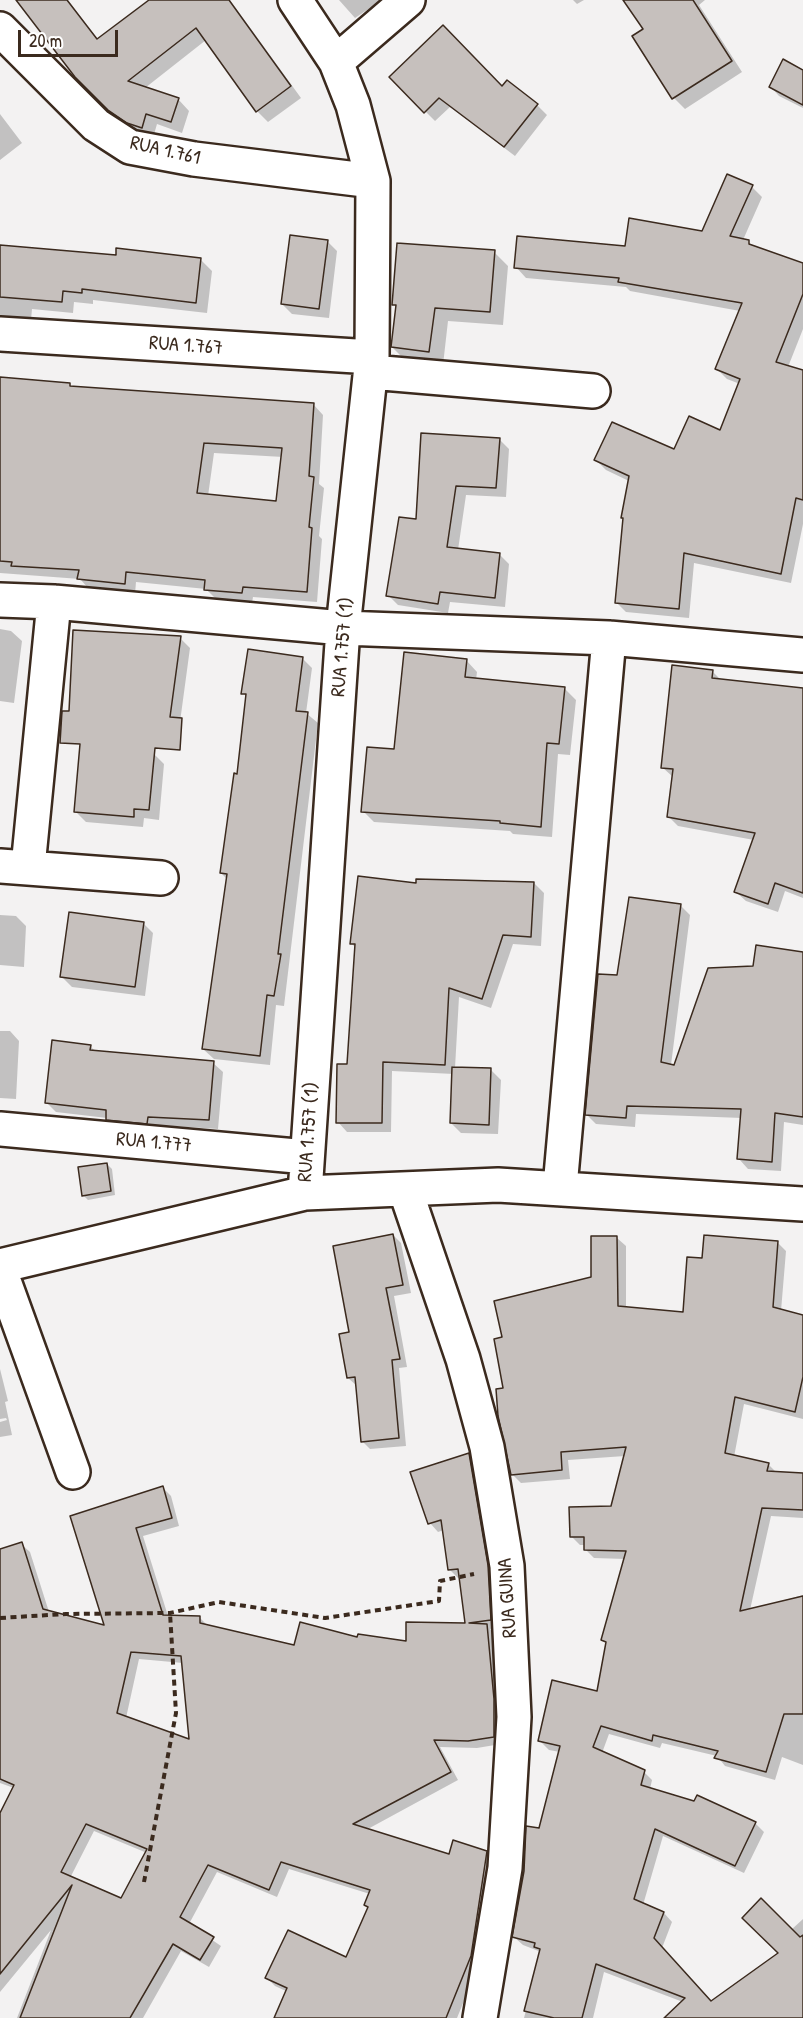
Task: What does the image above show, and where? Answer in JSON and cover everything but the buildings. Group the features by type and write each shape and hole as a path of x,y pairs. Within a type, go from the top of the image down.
{"street":[{"name":"RUA 1.757 (1)","path":"294,0 336,62 353,105 373,181 371,364 343,628 305,1193"},
{"path":"336,62 408,0"},
{"name":"RUA 1.761","path":"0,29 96,125 130,147 194,159 373,181"},
{"name":"RUA 1.767","path":"0,334 371,364 593,391"},
{"path":"0,600 54,602 343,628 609,638 803,655"},
{"path":"54,602 14,866 161,878"},
{"path":"560,1187 609,638"},
{"name":"RUA 1.777","path":"0,1129 307,1157"},
{"path":"73,1472 0,1268 305,1193 498,1185 560,1187 803,1204"},
{"name":"RUA GUINA","path":"405,1189 463,1359 484,1436 507,1566 514,1717 505,1868 480,2018"}],"path":[{"path":"0,1618 66,1614 170,1613 219,1602 325,1618 440,1601 440,1581 507,1566"},
{"path":"144,1882 176,1713 170,1613"}]}
